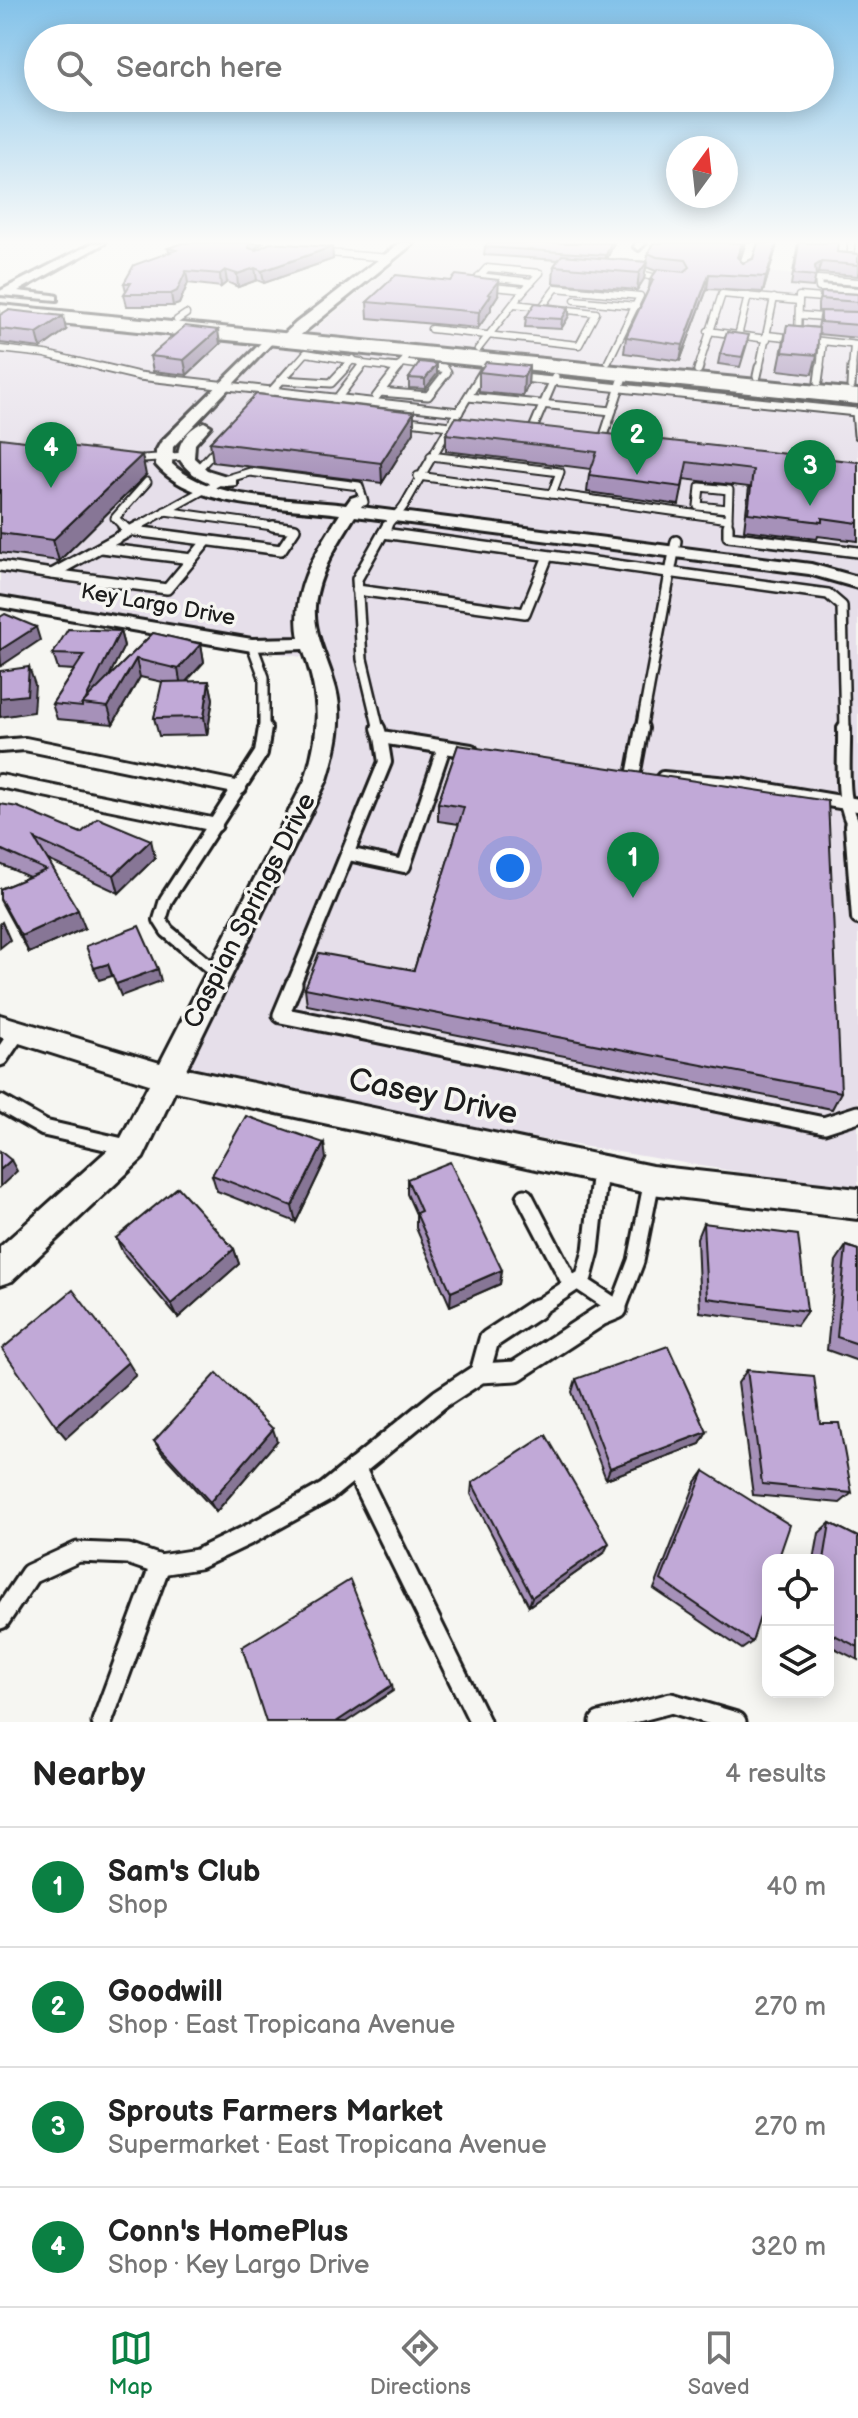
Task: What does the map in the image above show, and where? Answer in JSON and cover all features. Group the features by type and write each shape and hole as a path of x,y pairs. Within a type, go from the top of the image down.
{"main road":[{"path":"186,323 558,362 617,374 793,398 856,399"},
{"path":"217,323 404,361 485,355 589,364 617,374 698,370 818,382 856,399"}],"street":[{"path":"299,323 282,335 233,386 166,445 164,465 180,482 203,490 357,505"},
{"path":"233,386 188,444 191,463 220,481 398,512 675,546 830,561 858,568"},
{"name":"Caspian Springs Drive","path":"0,1269 132,1148 316,780 328,741 326,689 305,629 306,602 313,578 357,505"},
{"path":"675,546 811,569 858,583"},
{"name":"Key Largo Drive","path":"0,602 252,645 310,643"},
{"name":"Casey Drive","path":"8,1030 166,1077 652,1180 858,1204"}],"lane":[{"path":"503,323 485,355 468,397 357,579 356,614 385,762 281,1015 824,1125 858,1114"},
{"path":"532,431 558,362 579,345 590,323"},
{"path":"603,439 631,323"},
{"path":"698,370 710,323"},
{"path":"738,336 741,323"},
{"path":"757,376 769,323"},
{"path":"798,339 799,323"},
{"path":"431,329 485,355"},
{"path":"708,331 856,345 858,435"},
{"path":"818,382 823,342"},
{"path":"0,349 45,354 139,376 338,398 369,405 459,412"},
{"path":"259,405 306,353 353,359 363,364 404,361 444,368 447,372 428,396 380,392"},
{"path":"282,380 331,383 353,359"},
{"path":"369,405 404,361"},
{"path":"326,412 363,364"},
{"path":"295,381 312,389 330,386"},
{"path":"468,397 612,411"},
{"path":"391,419 465,424"},
{"path":"519,430 544,432"},
{"path":"116,458 163,458 191,463 228,437"},
{"path":"592,437 614,440"},
{"path":"431,456 560,472 552,494"},
{"path":"418,476 728,514 728,536 858,552"},
{"path":"52,574 220,481"},
{"path":"147,482 115,518 127,530 281,550 295,529 165,511"},
{"path":"383,533 828,594 836,598 842,606 858,918"},
{"path":"0,566 167,589 207,541"},
{"path":"633,776 675,546"},
{"path":"101,548 192,559"},
{"path":"357,590 525,613 548,556"},
{"path":"218,974 167,931 160,920 166,900 261,753 266,719 264,677 252,645"},
{"path":"381,737 487,754"},
{"path":"0,746 25,744 240,788"},
{"path":"348,854 404,866 444,747"},
{"path":"618,774 739,785 852,804"},
{"path":"0,781 216,825"},
{"path":"0,1058 8,1030"},
{"path":"0,1103 19,1119 64,1136 132,1148"},
{"path":"480,1373 489,1340 584,1277 591,1251 600,1169"},
{"path":"0,1619 30,1574 78,1552 128,1554 160,1565 198,1559 250,1534 326,1492 440,1399 480,1373 516,1371 600,1316 618,1308 636,1261 652,1180"},
{"path":"525,1197 574,1283 618,1308"},
{"path":"355,1468 480,1722"},
{"path":"102,1722 160,1565"},
{"path":"600,1722 671,1703 736,1722"}],"shaded area":[{"path":"0,323 81,323 297,343 321,323 858,323 858,1192 166,1077 328,741 314,659 0,610"}],"building":[{"path":"0,323 52,323 37,333 0,329"},
{"path":"632,323 691,323 683,345 626,337"},
{"path":"787,325 819,328 817,355 783,352"},
{"path":"185,326 218,330 184,360 150,356"},
{"path":"727,332 749,335 742,357 720,354"},
{"path":"420,362 437,364 425,379 409,378"},
{"path":"486,362 529,366 524,377 479,372"},
{"path":"256,394 414,412 381,463 210,442"},
{"path":"456,417 858,462 858,523 748,513 753,470 687,462 682,487 589,475 597,452 446,434"},
{"path":"0,438 142,455 53,540 0,533"},
{"path":"5,614 36,627 0,650 0,617"},
{"path":"68,629 120,631 82,707 52,704 84,655 53,654"},
{"path":"153,633 201,644 178,669 136,659 108,707 82,704"},
{"path":"29,667 27,695 0,698 0,671"},
{"path":"209,681 204,717 154,718 162,682"},
{"path":"458,745 828,801 841,1092 305,988 319,953 414,970 464,807 438,803"},
{"path":"0,804 18,807 81,833 98,818 151,840 114,875 35,839 78,910 21,936 0,898 0,889 46,870 0,849"},
{"path":"139,926 158,969 116,984 108,964 94,968 86,946"},
{"path":"246,1116 324,1143 292,1206 212,1175"},
{"path":"0,1151 11,1160 0,1170"},
{"path":"450,1162 502,1270 451,1292 416,1213 421,1211 407,1179"},
{"path":"178,1187 234,1249 171,1304 116,1238"},
{"path":"703,1223 798,1235 807,1311 707,1298"},
{"path":"846,1246 858,1250 858,1344 837,1337"},
{"path":"73,1290 128,1362 56,1426 2,1349"},
{"path":"668,1346 707,1432 610,1468 576,1379"},
{"path":"747,1370 814,1376 820,1423 839,1423 852,1493 762,1484"},
{"path":"217,1373 273,1429 210,1502 154,1441"},
{"path":"546,1435 609,1543 532,1597 472,1483"},
{"path":"704,1471 790,1525 780,1554 762,1554 762,1611 752,1642 661,1580"},
{"path":"830,1523 858,1537 858,1647 834,1635 834,1554 825,1554"},
{"path":"350,1580 392,1685 336,1722 266,1722 242,1647"}],"place":[{"name":"Goodwill","path":"637,475"},
{"name":"Conn's HomePlus","path":"51,488"},
{"name":"Sprouts Farmers Market","path":"810,506"},
{"name":"Sam's Club","path":"633,898"}]}
